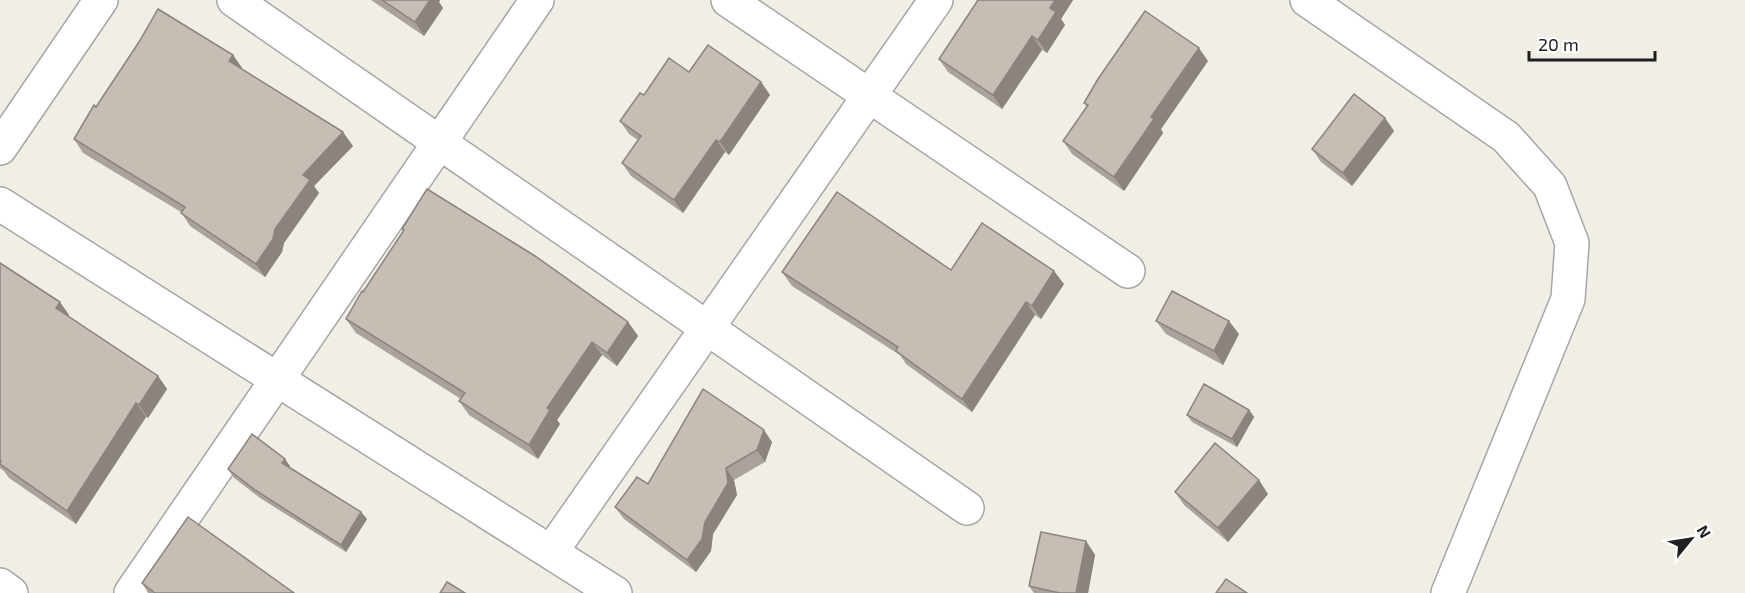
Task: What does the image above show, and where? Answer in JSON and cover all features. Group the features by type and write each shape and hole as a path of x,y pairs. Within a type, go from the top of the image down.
{"street":[{"path":"0,148 100,0"},
{"path":"234,0 967,508"},
{"path":"131,593 537,0"},
{"path":"728,0 1128,271"},
{"path":"550,552 936,0"},
{"path":"1307,0 1506,137 1550,186 1572,243 1568,299 1448,593"},
{"path":"0,204 615,593"},
{"path":"0,585 11,593"}],"building":[{"path":"382,0 430,0 415,22"},
{"path":"978,0 1055,0 1050,8 1056,12 1038,40 1032,36 993,95 939,59"},
{"path":"158,9 233,55 229,61 343,132 303,175 310,180 275,229 273,239 256,264 181,213 185,207 74,139 94,105 96,107 139,42"},
{"path":"1145,11 1199,48 1151,117 1154,119 1114,177 1063,141 1088,105 1084,103 1098,79"},
{"path":"708,45 761,82 720,142 716,140 674,200 622,163 641,136 620,121 640,93 644,95 669,58 689,72"},
{"path":"1354,94 1385,118 1343,173 1312,149"},
{"path":"427,189 535,256 628,322 607,353 592,342 547,408 550,410 529,445 459,401 465,393 346,319 362,291 404,230 402,229"},
{"path":"837,192 951,270 982,223 1054,271 1032,306 1026,302 962,399 896,351 898,347 782,272"},
{"path":"0,263 60,302 56,308 158,376 139,405 136,403 67,511 0,464"},
{"path":"1172,291 1229,321 1214,351 1156,321"},
{"path":"1204,384 1249,410 1232,439 1187,415"},
{"path":"703,389 764,430 757,450 726,468 728,483 705,522 702,539 687,560 615,507 637,477 648,484"},
{"path":"252,434 285,459 282,463 361,512 341,545 255,490 228,469"},
{"path":"1215,443 1259,480 1218,528 1175,492"},
{"path":"188,517 294,593 155,593 142,583"},
{"path":"1041,532 1086,541 1076,593 1060,593 1029,586"},
{"path":"1226,579 1247,593 1216,593"},
{"path":"447,582 465,593 440,593"}]}
